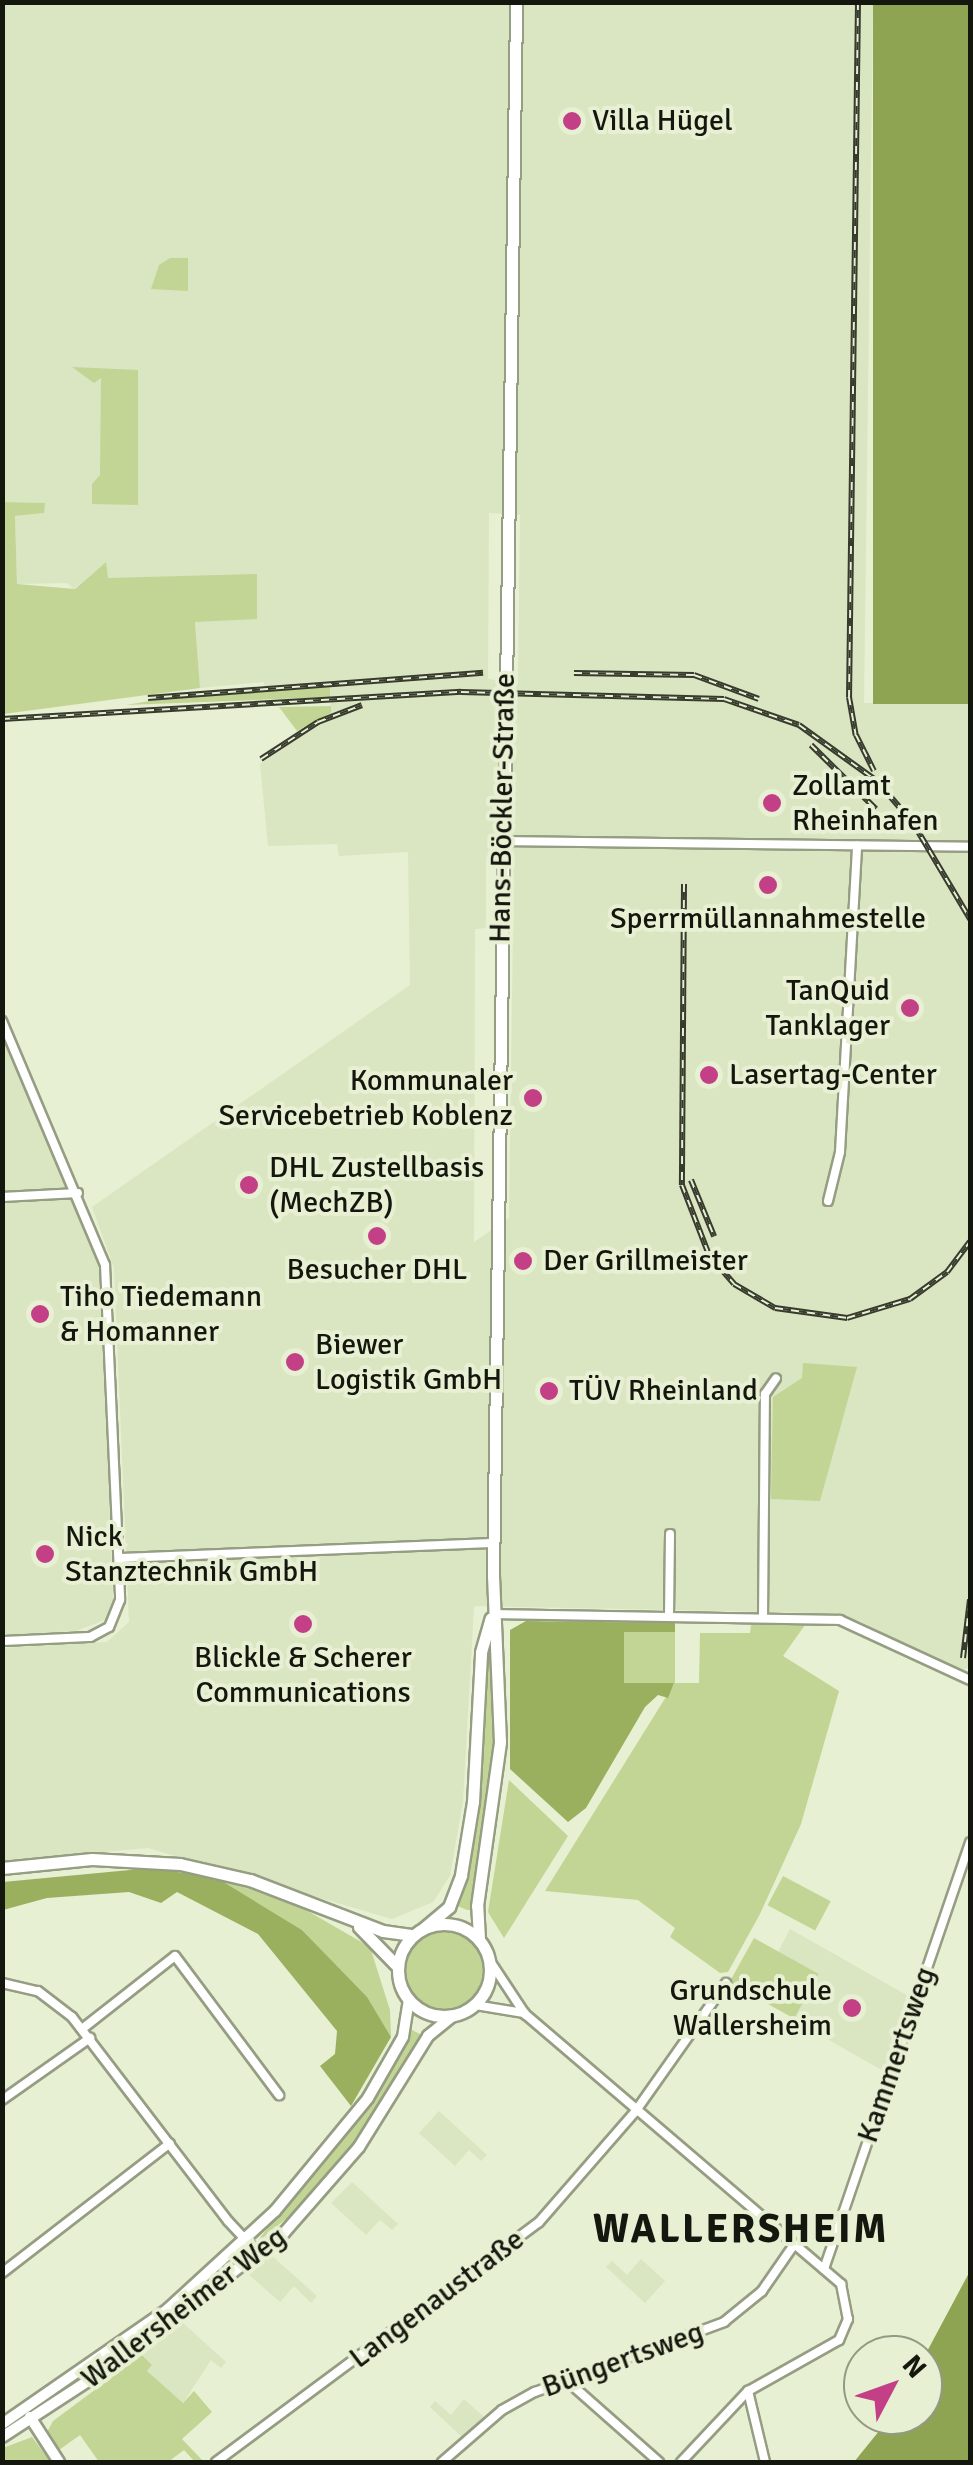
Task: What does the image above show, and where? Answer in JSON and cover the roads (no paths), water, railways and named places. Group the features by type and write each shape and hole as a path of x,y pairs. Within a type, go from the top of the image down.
{"main road":[{"name":"Hans-Böckler-Straße","path":"479,1940 478,1906 500,1754 493,1614 516,2"},
{"name":"Hans-Böckler-Straße","path":"418,1932 449,1907 461,1875 473,1802 481,1652 493,1614"},
{"path":"2,1868 92,1859 180,1864 281,1889 348,1918 418,1932 453,1924 479,1940 490,1961 488,1985 474,2005"},
{"path":"348,1918 398,1967 409,2000 429,2014 453,2016"},
{"path":"398,1967 418,1932"},
{"name":"Wallersheimer Weg","path":"453,2016 474,2005"}],"street":[{"path":"503,840 970,847"},
{"path":"828,1201 840,1150 857,846"},
{"path":"2,1021 78,1193 105,1265 119,1558 119,1609 100,1633 2,1641"},
{"path":"2,1197 78,1193"},
{"path":"763,1617 766,1394 776,1378"},
{"path":"669,1616 670,1534"},
{"path":"119,1558 494,1543"},
{"path":"493,1614 763,1617 861,1626 970,1680"},
{"name":"Kammertsweg","path":"824,2269 970,1842"},
{"path":"82,2029 175,1956 279,2095"},
{"path":"490,1961 525,2014 846,2292 843,2333 824,2353 788,2364 748,2391 680,2462"},
{"path":"2,1982 52,1999 82,2029 246,2241 262,2249"},
{"name":"Langenaustraße","path":"216,2462 538,2222 635,2112 726,1984"},
{"name":"Wallersheimer Weg","path":"2,2437 161,2314 246,2241 357,2115 403,2037 409,2000"},
{"path":"474,2005 525,2014"},
{"name":"Wallersheimer Weg","path":"2,2424 30,2415 294,2224 359,2146 428,2036 453,2016"},
{"path":"2,2100 90,2038"},
{"path":"2,2273 170,2144"},
{"name":"Büngertsweg","path":"442,2462 502,2410 566,2380 724,2322 762,2291 794,2246"},
{"path":"566,2380 659,2462"},
{"path":"748,2391 765,2462"},
{"path":"30,2415 59,2462"}],"railway":[{"path":"858,2 849,697 856,735 874,771"},
{"path":"148,698 483,673"},
{"path":"574,673 694,675 759,699"},
{"path":"2,719 461,692 724,699 799,725 877,781 913,823 970,919"},
{"path":"261,759 318,722 362,705"},
{"path":"811,745 876,809"},
{"path":"684,884 682,1185 709,1255 734,1284 775,1308 847,1318 910,1299 947,1272 970,1242"},
{"path":"691,1180 714,1236"},
{"path":"963,1658 970,1599"}],"place":[{"name":"Villa Hügel","path":"572,121"},
{"name":"Zollamt Rheinhafen","path":"772,803"},
{"name":"Sperrmüllannahmestelle","path":"768,885"},
{"name":"TanQuid Tanklager","path":"910,1008"},
{"name":"Lasertag-Center","path":"709,1075"},
{"name":"Kommunaler Servicebetrieb Koblenz","path":"533,1098"},
{"name":"DHL Zustellbasis (MechZB)","path":"249,1185"},
{"name":"Besucher DHL","path":"377,1236"},
{"name":"Der Grillmeister","path":"523,1261"},
{"name":"Tiho Tiedemann & Homanner","path":"40,1314"},
{"name":"Biewer Logistik GmbH","path":"295,1362"},
{"name":"TÜV Rheinland","path":"549,1391"},
{"name":"Nick Stanztechnik GmbH","path":"45,1554"},
{"name":"Blickle & Scherer Communications","path":"303,1624"},
{"name":"Grundschule Wallersheim","path":"852,2008"}],"district":[{"name":"WALLERSHEIM","path":"741,2229"}]}
